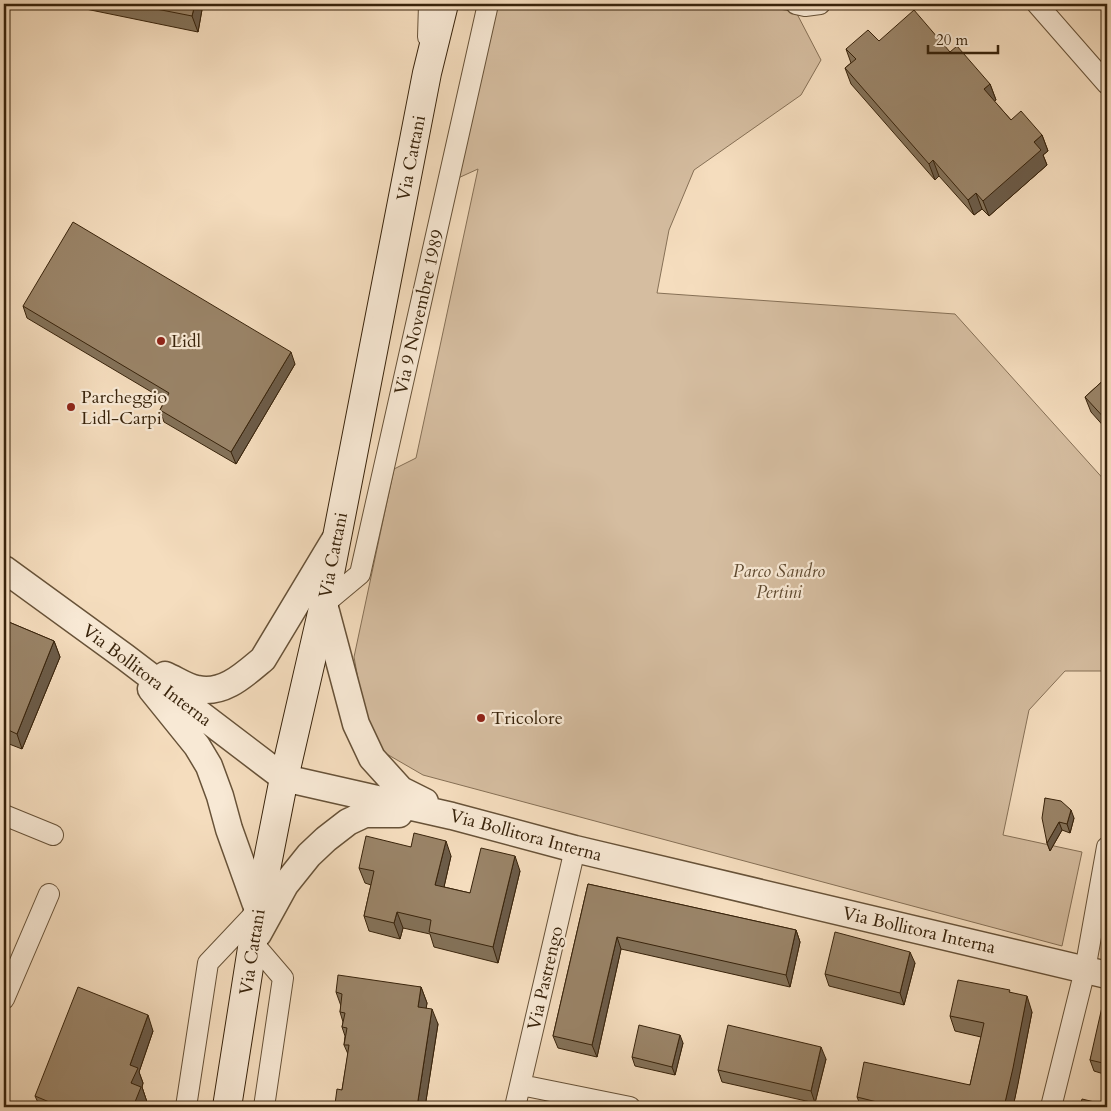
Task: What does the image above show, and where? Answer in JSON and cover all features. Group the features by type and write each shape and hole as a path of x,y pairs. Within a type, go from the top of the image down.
{"main road":[{"name":"Via Cattani","path":"227,1107 258,910 284,778 324,604 427,73 444,4"}],"street":[{"path":"427,73 428,4"},
{"name":"Via 9 Novembre 1989","path":"324,604 360,574 488,4"},
{"path":"796,4 805,6 820,4"},
{"path":"1037,4 1107,84"},
{"path":"126,657 196,689 210,690 232,683 263,659 337,538"},
{"name":"Via Bollitora Interna","path":"4,569 126,657 284,778 452,816 575,849 1096,972"},
{"path":"324,604 356,724 372,758 401,790 452,816"},
{"path":"126,657 197,746 209,766 258,910 208,963 186,1107"},
{"path":"264,1107 283,978 253,943 285,885 309,855 348,822 365,814 452,816"},
{"path":"4,815 53,835"},
{"path":"1051,1107 1096,972 1107,847"},
{"name":"Via Pastrengo","path":"515,1107 575,849"},
{"path":"4,999 49,894"},
{"path":"521,1085 630,1107"}],"green space":[{"name":"Parco Sandro Pertini","path":"493,4 752,4 796,12 821,60 801,95 694,170 669,230 657,293 955,314 1107,483 1107,671 1065,671 1029,710 1003,835 1082,852 1062,946 423,775 385,753 367,728 354,657 394,469 416,458 478,169 456,179"}],"building":[{"path":"131,4 195,4 192,16"},
{"path":"914,10 950,52 957,46 990,84 984,89 1011,120 1021,111 1042,135 1034,142 1041,150 983,201 976,193 968,200 933,160 929,164 845,68 856,59 846,49 868,30 879,41"},
{"name":"Lidl","path":"73,222 291,352 231,452 160,410 169,393 23,306"},
{"path":"1107,377 1107,421 1085,397"},
{"path":"4,620 54,641 17,734 4,728"},
{"path":"1045,798 1061,801 1071,810 1067,824 1059,822 1047,843 1042,818"},
{"path":"414,833 446,841 435,885 470,893 481,848 515,856 493,947 429,932 431,920 397,912 394,923 364,916 374,871 359,868 366,836 411,847"},
{"path":"588,884 796,930 786,975 617,937 592,1045 553,1036"},
{"path":"835,932 910,952 900,993 825,974"},
{"path":"338,975 421,987 418,1007 432,1009 417,1107 330,1107 331,1104 335,1104 337,1089 342,1090 349,1045 344,1045 347,1028 342,1027 345,1013 340,1012 342,994 336,992"},
{"path":"958,980 1010,990 1009,992 1027,996 1004,1107 897,1107 857,1097 864,1062 970,1085 984,1023 950,1016"},
{"path":"78,987 148,1015 130,1065 138,1068 131,1083 141,1087 133,1107 53,1107 54,1104 35,1096"},
{"path":"1102,1007 1107,1008 1107,1064 1090,1060"},
{"path":"639,1025 680,1035 672,1067 632,1057"},
{"path":"728,1025 821,1047 811,1091 718,1070"},
{"path":"1082,1099 1107,1105 1107,1107 1080,1107"},
{"path":"538,1104 550,1107 538,1107"}],"place":[{"name":"Lidl","path":"161,341"},
{"name":"Parcheggio Lidl-Carpi","path":"71,407"},
{"name":"Tricolore","path":"481,718"}]}
